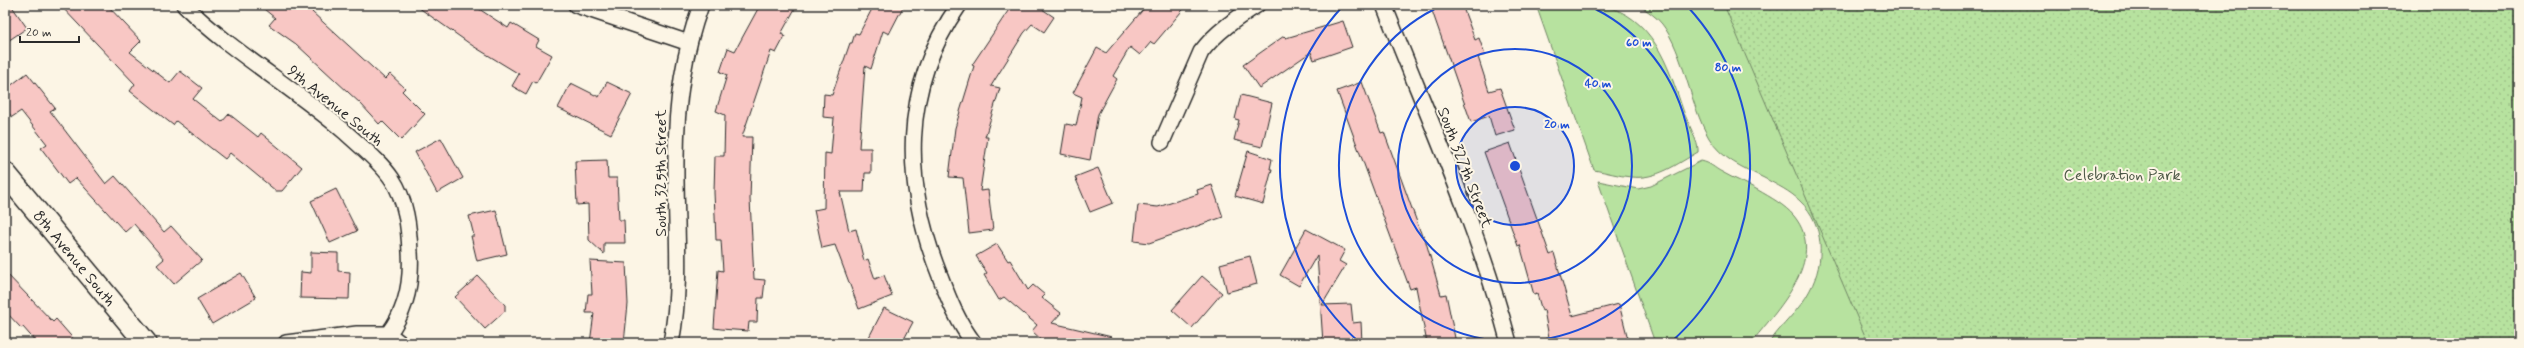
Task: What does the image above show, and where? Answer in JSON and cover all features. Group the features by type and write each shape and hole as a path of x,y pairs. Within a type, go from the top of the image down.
{"street":[{"name":"9th Avenue South","path":"184,5 212,33 329,119 377,161 392,180 402,199 407,219 411,266 410,286 404,307 388,334"},
{"path":"576,5 689,43"},
{"name":"South 325th Street","path":"671,343 678,307 676,157 678,105 689,43 701,5"},
{"path":"959,5 947,22 927,64 914,111 912,155 916,199 929,250 954,313 974,343"},
{"path":"1162,142 1201,52 1209,41 1234,20 1257,5"},
{"name":"South 327th Street","path":"1384,5 1466,214 1500,311 1509,343"},
{"name":"8th Avenue South","path":"5,173 146,343"},
{"path":"286,343 357,334 388,334 400,343"}],"green space":[{"path":"1577,3 1601,5 1619,11 1634,20 1646,31 1664,60 1695,138 1698,152 1658,174 1649,176 1631,177 1594,170 1536,5"},
{"path":"1639,5 1762,5 1887,343 1769,343 1801,304 1815,279 1820,256 1820,244 1814,221 1808,210 1792,194 1726,157 1714,145 1702,125 1682,64 1670,36 1657,18"},
{"name":"Celebration Park","path":"1724,5 2519,5 2519,343 1868,343"},
{"path":"1701,161 1710,164 1754,188 1786,208 1794,216 1803,232 1806,249 1802,267 1795,284 1785,300 1751,343 1655,343 1598,181 1638,189 1651,186"}],"building":[{"path":"5,5 11,5 27,28 5,43"},
{"path":"60,5 107,5 141,41 130,52 170,83 180,71 202,88 193,99 222,122 229,114 258,137 261,133 302,167 282,191 276,191 230,153 225,159 176,121 173,125 130,91 135,84"},
{"path":"259,5 318,5 312,12 385,79 390,74 405,88 402,91 425,114 401,140 382,121 379,124 361,104 296,44 269,25 275,18"},
{"path":"415,5 473,5 508,28 511,23 539,40 536,46 552,55 536,83 533,81 526,94 512,86 519,74 473,46"},
{"path":"760,5 797,5 781,34 785,36 776,53 771,51 742,137 752,137 750,199 754,279 765,280 763,298 758,298 757,322 749,322 748,331 721,329 714,328 718,270 723,271 721,240 716,240 714,192 715,156 724,156 725,115 716,111 727,75 720,72 728,48 735,51"},
{"path":"874,5 904,5 889,34 883,31 871,69 865,66 859,148 871,148 871,173 865,173 864,192 840,192 849,231 856,229 864,261 868,259 875,279 884,275 892,296 859,309 835,245 822,248 814,210 824,208 825,153 831,154 834,118 823,117 824,94 832,95 850,43 852,43 855,33 859,34"},
{"path":"1012,5 1036,5 1054,17 1044,32 1032,24 1024,33 991,86 1000,88 985,137 988,137 980,191 988,190 993,230 969,233 963,178 949,177 955,128 974,66 972,65"},
{"path":"1147,5 1187,5 1154,44 1151,42 1140,55 1130,47 1113,76 1117,79 1098,114 1090,160 1061,154 1066,124 1076,126 1082,97 1073,93 1097,48 1106,53"},
{"path":"1430,5 1462,5 1475,40 1479,38 1485,55 1478,57 1489,91 1500,88 1515,130 1495,136 1489,116 1471,122"},
{"path":"1343,21 1352,47 1314,60 1311,52 1259,88 1243,65 1284,36 1286,38"},
{"path":"27,73 55,108 50,111 106,184 115,176 164,232 171,226 202,260 174,284 157,265 164,259 134,224 125,232 76,178 68,184 41,148 47,144 21,111 12,117 5,108 5,90"},
{"path":"607,82 632,94 611,134 558,108 571,83 599,97"},
{"path":"1362,82 1381,133 1384,132 1422,236 1424,235 1441,295 1446,294 1456,343 1427,343 1416,287 1410,289 1337,91"},
{"path":"1241,95 1272,103 1262,147 1234,140 1239,120 1235,119"},
{"path":"441,138 463,178 437,193 415,152"},
{"path":"1510,143 1550,255 1554,253 1572,316 1619,304 1629,343 1550,343 1544,310 1542,311 1537,294 1534,295 1520,245 1518,246 1484,152"},
{"path":"1248,151 1272,159 1270,169 1272,169 1263,204 1235,196"},
{"path":"607,160 608,178 617,178 619,220 624,220 625,243 604,243 604,254 589,240 588,204 577,205 575,161"},
{"path":"1098,168 1113,203 1090,212 1075,177"},
{"path":"1212,185 1223,217 1149,243 1134,241 1138,205 1158,207 1198,194 1197,190"},
{"path":"336,189 357,231 330,243 311,201"},
{"path":"496,210 507,254 477,261 471,236 474,236 469,216"},
{"path":"1306,229 1345,250 1339,261 1346,265 1322,305 1351,304 1353,323 1361,322 1362,343 1323,343 1317,255 1299,286 1280,275"},
{"path":"997,244 1008,261 1010,260 1028,290 1033,285 1045,295 1042,298 1061,313 1052,323 1112,337 1112,343 1045,343 1032,331 1037,325 1004,297 999,300 984,275 987,273 976,256"},
{"path":"311,252 338,253 338,271 350,272 349,299 300,298 301,272 311,273"},
{"path":"1250,256 1257,284 1227,292 1220,264"},
{"path":"590,261 626,263 628,304 624,343 590,343 594,313 586,313 588,294 592,294"},
{"path":"5,272 53,322 56,319 77,343 37,343 23,327 21,328 5,311"},
{"path":"241,273 256,298 212,324 197,299"},
{"path":"478,276 505,305 505,311 485,329 455,297"},
{"path":"1202,276 1222,293 1192,328 1172,310"},
{"path":"884,308 913,322 902,343 866,343"}]}
